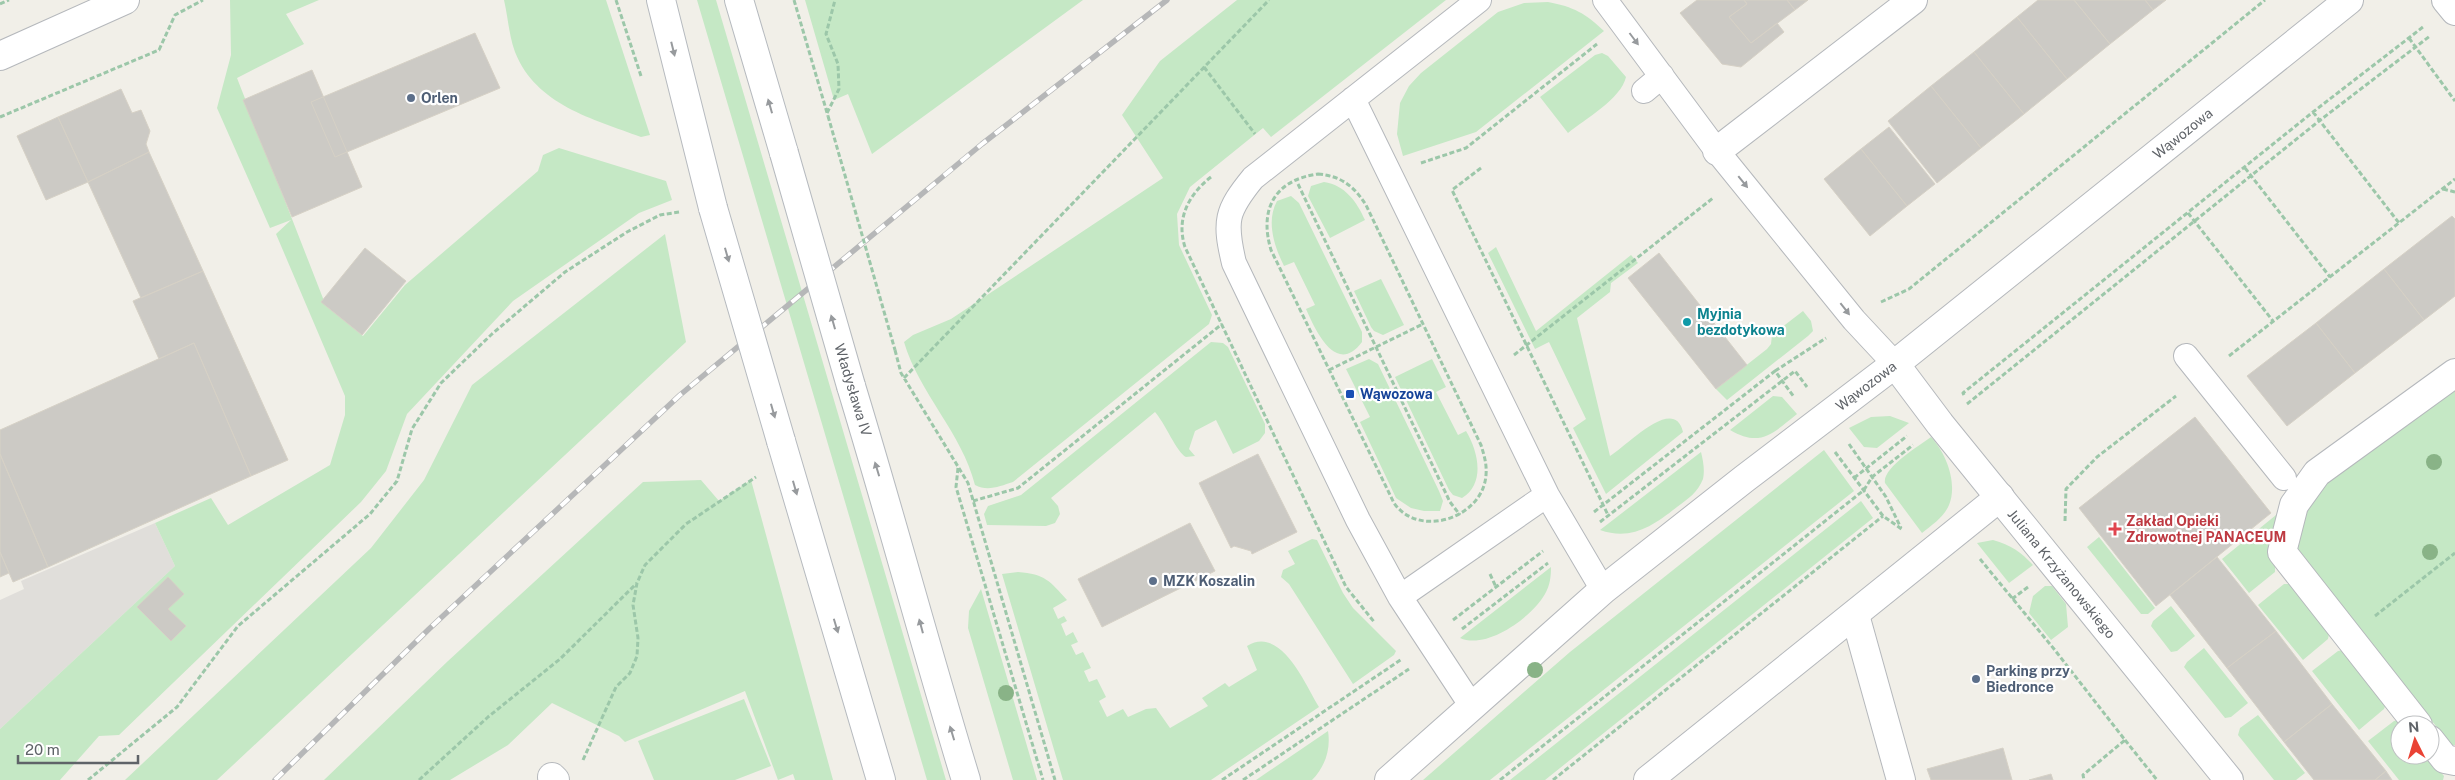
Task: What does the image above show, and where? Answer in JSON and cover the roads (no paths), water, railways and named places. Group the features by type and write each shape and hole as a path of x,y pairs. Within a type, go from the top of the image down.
{"street":[{"path":"0,56 125,0"},
{"path":"661,0 713,208 881,780"},
{"name":"Władysława IV","path":"739,0 851,386 898,540 933,673 966,780"},
{"path":"1717,151 1913,0"},
{"name":"Wąwozowa","path":"1389,780 1471,705 1603,590 1895,364 2349,0"},
{"name":"Juliana Krzyżanowskiego","path":"1895,364 1940,424 2229,780"},
{"path":"2410,715 2282,552 2294,505 2317,473 2455,373"},
{"path":"1648,780 2000,497"},
{"path":"1855,615 1901,780"},
{"path":"2440,753 2445,759 2455,761"}],"lane":[{"path":"1471,705 1400,597 1358,520 1234,262 1228,236 1228,217 1236,199 1253,178 1479,0"},
{"path":"1605,0 1717,151 1854,320 1895,364"},
{"path":"1644,91 1662,76"},
{"path":"1353,98 1547,495 1603,590"},
{"path":"2186,356 2284,478"},
{"path":"1400,597 1547,495"}],"railway":[{"path":"275,780 429,629 680,395 982,144 1167,0"}],"place":[{"name":"Orlen","path":"411,98"},
{"name":"Myjnia bezdotykowa","path":"1687,322"},
{"name":"Wąwozowa","path":"1350,394"},
{"name":"Zakład Opieki Zdrowotnej PANACEUM","path":"2115,529"},
{"name":"MZK Koszalin","path":"1153,581"},
{"name":"Parking przy Biedronce","path":"1976,679"}]}
